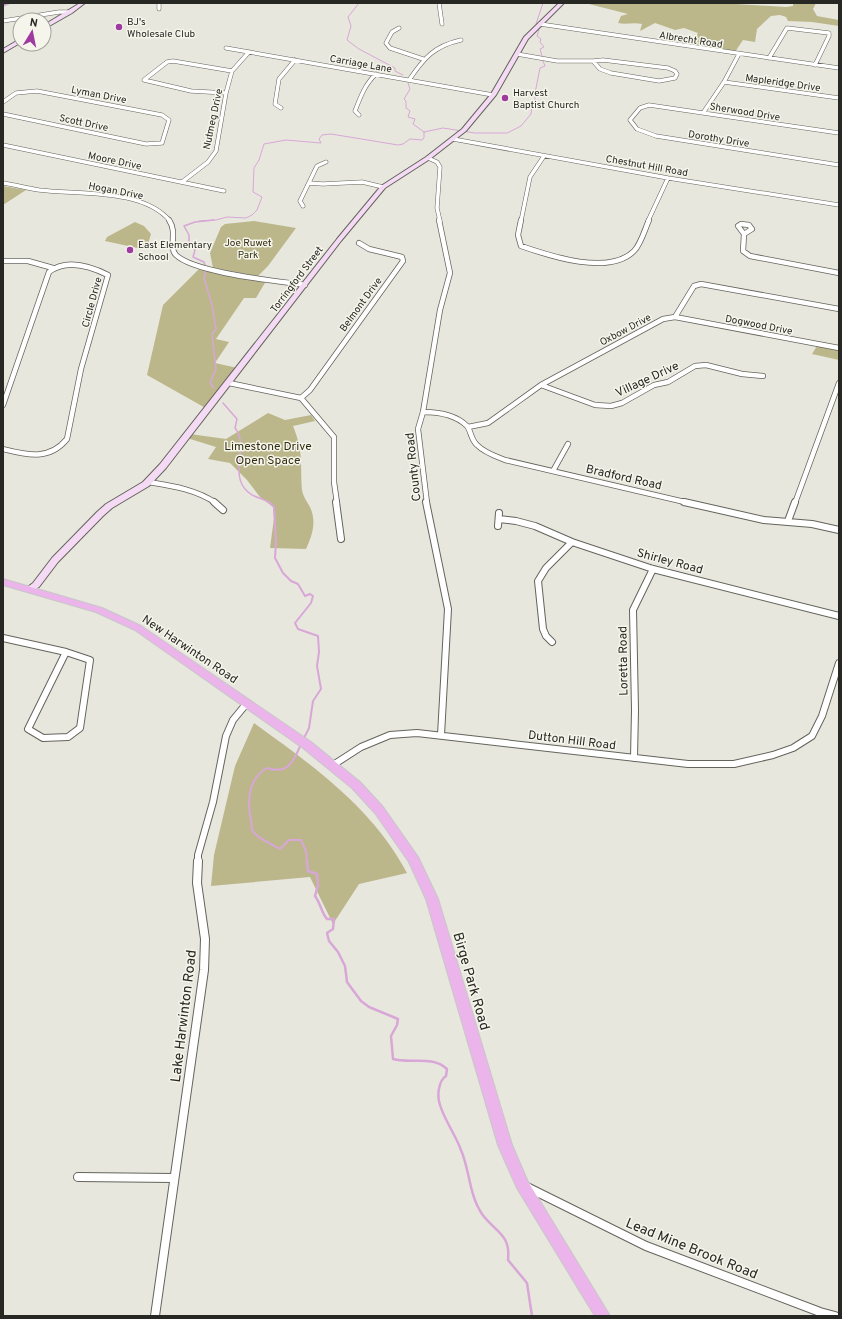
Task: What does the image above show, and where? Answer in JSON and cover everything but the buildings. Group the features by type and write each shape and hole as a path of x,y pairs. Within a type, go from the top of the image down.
{"highway":[{"path":"3,4 7,3"}],"main road":[{"path":"52,22 83,3"},
{"name":"Torringford Street","path":"29,589 36,585 45,575 46,570 106,509 148,482 165,464 382,187 428,158 462,131 493,95 526,38 562,3"},
{"path":"3,51 12,46"},
{"name":"New Harwinton Road","path":"3,582 99,610 138,628 247,703"},
{"name":"Birge Park Road","path":"247,703 307,745 356,785 379,810 398,835 414,860 432,899 505,1145 522,1184 603,1316"}],"street":[{"path":"159,3 159,9"},
{"path":"439,3 442,24"},
{"path":"3,20 59,12 70,12"},
{"name":"Albrecht Road","path":"538,25 839,68"},
{"path":"398,28 392,32 386,43 390,48 423,59"},
{"path":"768,58 787,28 829,33 829,36 815,65"},
{"path":"409,80 423,59 434,49 447,43 462,40"},
{"name":"Carriage Lane","path":"226,48 493,95"},
{"name":"Nutmeg Drive","path":"182,182 208,162 216,150 226,93 232,71 249,52"},
{"path":"517,54 557,61 610,60 668,68 675,71 677,74 675,78 664,81 604,72 597,68 593,61"},
{"path":"703,113 724,82 739,54"},
{"path":"281,108 275,104 279,80 296,60"},
{"path":"226,93 191,91 144,80 167,62 173,61 232,71"},
{"path":"359,115 355,111 372,77 376,74"},
{"name":"Mapleridge Drive","path":"724,82 839,98"},
{"name":"Lyman Drive","path":"3,102 16,94 37,91 162,115 168,120 162,143"},
{"name":"Sherwood Drive","path":"650,105 839,134"},
{"name":"Dorothy Drive","path":"650,105 641,106 638,108 630,120 631,125 638,130 656,136 839,165"},
{"name":"Scott Drive","path":"3,114 146,144 162,143"},
{"name":"Chestnut Hill Road","path":"453,138 668,178 839,205"},
{"name":"Moore Drive","path":"3,145 224,191"},
{"path":"544,156 530,177 518,235 521,246 531,250 585,262 618,262 635,251 668,178"},
{"name":"County Road","path":"428,158 437,162 440,167 437,208 450,273 440,310 423,412 418,429 428,515 448,609 440,736"},
{"path":"303,206 300,201 317,166 326,162"},
{"path":"309,183 323,184 362,182 382,187"},
{"name":"Hogan Drive","path":"3,183 39,190 102,195 136,201 154,208 172,224 174,232 173,249 179,257 189,263 211,269 305,285"},
{"path":"744,234 743,251 750,256 839,273"},
{"name":"Belmont Drive","path":"301,398 310,390 403,261 402,257 396,254 365,249 359,244"},
{"path":"3,261 14,259 25,260 53,268 49,272 3,405"},
{"name":"Circle Drive","path":"3,449 31,455 42,455 56,451 63,446 67,439 81,370 108,275 98,270 82,266 70,265 53,268"},
{"path":"676,317 694,286 702,284 839,309"},
{"name":"Dogwood Drive","path":"676,317 839,348"},
{"name":"Oxbow Drive","path":"468,427 488,423 541,385 663,319 676,317"},
{"name":"Village Drive","path":"541,385 595,405 611,406 622,403 654,385 668,382 695,366 706,365 742,374 763,376"},
{"path":"229,383 301,398 334,437 334,482 341,539"},
{"path":"788,521 839,383"},
{"name":"Bradford Road","path":"423,412 437,412 451,415 468,427 469,437 483,451 505,460 764,520 812,524 839,530"},
{"path":"553,471 568,444"},
{"path":"148,482 190,490 219,504 224,510"},
{"name":"Shirley Road","path":"498,526 499,516 535,526 572,542 653,569 839,616"},
{"path":"552,642 546,636 543,629 538,581 546,568 572,542"},
{"name":"Loretta Road","path":"634,758 635,710 633,610 653,569"},
{"path":"3,638 66,651 90,660 80,728 68,738 43,738 28,729 66,651"},
{"name":"Dutton Hill Road","path":"333,765 361,746 390,735 417,733 688,764 734,764 773,755 793,748 812,736 822,716 839,663"},
{"name":"Lake Harwinton Road","path":"155,1316 174,1178 200,1009 204,970 205,939 197,883 198,855 213,802 226,736 233,720 247,703"},
{"path":"78,1177 174,1178"},
{"name":"Lead Mine Brook Road","path":"522,1184 646,1246 820,1312 835,1316"}],"green space":[{"path":"585,3 720,3 786,7 793,6 793,3 816,3 813,9 817,16 839,20 839,26 812,22 788,21 786,17 780,15 771,16 757,29 755,42 743,40 735,52 692,46 698,33 684,28 675,30 655,23 640,31 642,24 618,23 621,16 628,14"},
{"path":"3,186 26,190 3,205"},
{"name":"Joe Ruwet Park","path":"254,221 296,228 268,266 258,276 213,268 210,253 221,227 225,224"},
{"path":"135,222 144,226 151,234 148,244 142,249 105,241 107,237"},
{"path":"199,269 266,281 256,298 244,298 216,339 229,342 215,363 242,369 209,410 147,375 163,305"},
{"path":"817,346 839,350 839,360 812,354"},
{"name":"Limestone Drive Open Space","path":"268,413 285,420 311,415 315,421 293,426 299,444 301,458 302,490 310,507 313,518 312,534 306,549 270,548 274,518 273,507 260,497 247,480 230,463 208,459 216,447 187,438 190,434 226,439"},
{"path":"254,723 298,755 340,789 377,828 393,849 407,873 359,884 333,924 310,877 211,886 214,855 235,766"}],"waterway":[{"path":"359,3 348,17 351,26 347,40 359,49 395,68 395,71 403,75"},
{"path":"542,56 540,49 544,47 540,42 541,39 537,36 540,26 536,24 543,3"},
{"path":"535,93 540,68 545,66 543,61"},
{"path":"408,83 410,89 404,99 406,101 406,108 410,111 408,117 415,119 413,124 424,132"},
{"path":"424,132 443,128 475,133 507,133 521,126 531,114 532,105 535,102 535,95"},
{"path":"211,220 227,217 246,218 257,210 262,197 253,192 254,168 259,160 264,144 286,140 321,143 319,139 322,135 331,134 398,145 403,144 410,139 422,140 424,138 424,132"},
{"path":"199,221 211,220"},
{"path":"211,220 195,222 184,226 189,235 189,244 195,250 193,257 204,262 206,270 204,278 212,305 216,329 212,334 216,369 210,383 214,388"},
{"path":"223,403 237,419 235,428 241,444 239,469 242,485 250,494 270,503"},
{"path":"270,503 274,507 276,543 275,558 283,573 291,581 298,584 305,596 310,594 313,596 311,603 295,623 298,629 318,636 319,652 317,666 321,689 313,701 309,728 303,740"},
{"path":"301,744 296,756 289,765 280,770 267,768 256,778 250,791 249,806 252,829 254,833 280,849 289,840 301,840 306,851 307,862"},
{"path":"307,861 308,871 317,874 318,885 315,896 319,902 323,914 327,919 334,919 333,929 327,933 329,941 338,952 345,966 347,982 361,1001 369,1007 398,1019 397,1025 391,1036 393,1059 435,1062 447,1069 446,1076 443,1078 439,1089 440,1105 464,1158 474,1199 482,1214 505,1239 507,1244 508,1260 527,1283 532,1316"}],"place":[{"name":"BJ's Wholesale Club","path":"119,27"},
{"name":"Harvest Baptist Church","path":"505,98"},
{"name":"East Elementary School","path":"130,250"}]}
